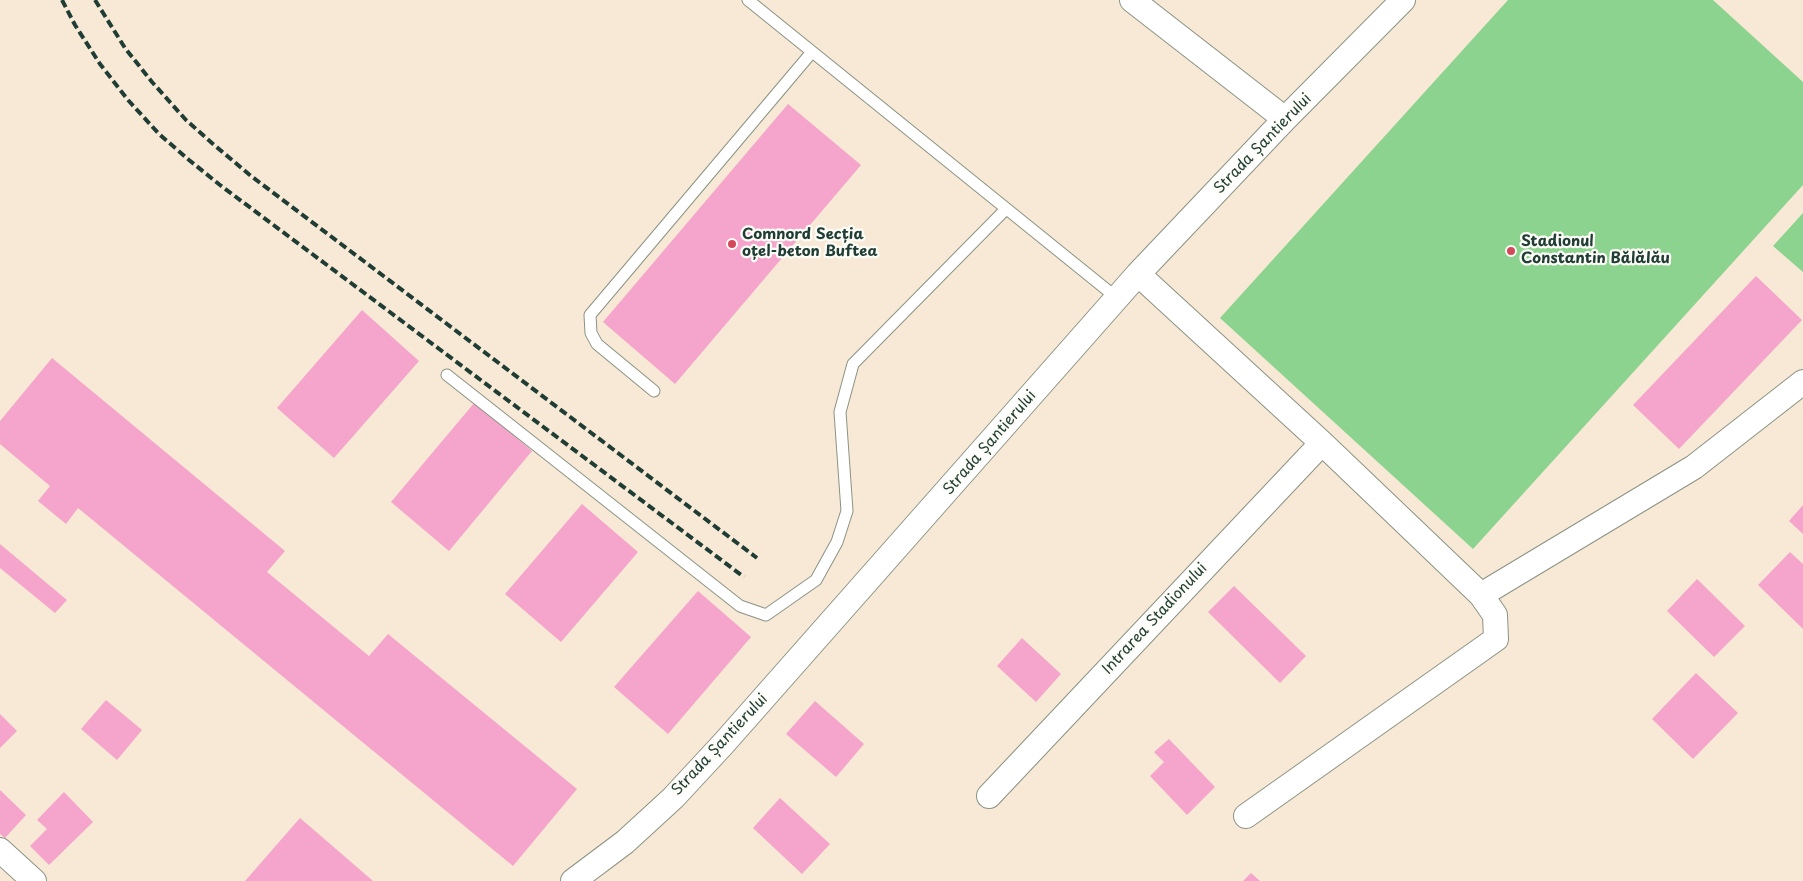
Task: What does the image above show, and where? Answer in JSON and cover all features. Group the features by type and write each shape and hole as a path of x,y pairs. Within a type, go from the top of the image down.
{"street":[{"path":"1132,0 1286,119"},
{"name":"Strada Șantierului","path":"573,881 625,842 673,798 724,743 1138,274 1403,0"},
{"path":"1138,274 1322,443 1481,595 1495,615 1496,639 1246,816"},
{"path":"1481,595 1694,467 1803,382"},
{"name":"Intrarea Stadionului","path":"989,796 1322,443"},
{"path":"0,850 34,881"}],"lane":[{"path":"748,0 1005,210 1117,298"},
{"path":"654,391 597,344 590,332 590,315 812,52"},
{"path":"447,375 740,606 766,615 816,580 837,542 847,511 840,412 853,364 1005,210"}],"green space":[{"name":"Stadionul Constantin Bălălău","path":"1508,0 1713,0 1803,82 1803,185 1473,549 1220,318"},
{"path":"1803,213 1803,272 1773,246"}],"building":[{"name":"Comnord Secția oțel-beton Buftea","path":"788,104 861,165 675,384 603,322"},
{"path":"1756,276 1802,320 1679,449 1633,405"},
{"path":"362,310 419,361 334,458 277,408"},
{"path":"52,358 285,551 267,572 369,656 388,634 577,789 513,866 78,508 66,524 38,501 50,486 0,444 0,421"},
{"path":"475,402 532,451 449,551 391,502"},
{"path":"582,504 638,552 561,642 505,594"},
{"path":"1803,505 1803,534 1789,521"},
{"path":"0,544 67,600 55,613 0,568"},
{"path":"1790,552 1803,564 1803,629 1758,585"},
{"path":"1697,579 1745,626 1714,657 1667,611"},
{"path":"1234,586 1306,656 1280,683 1208,612"},
{"path":"698,591 751,637 668,734 614,687"},
{"path":"1022,638 1061,674 1036,702 997,666"},
{"path":"1696,673 1738,713 1693,759 1652,719"},
{"path":"106,700 142,730 117,760 81,729"},
{"path":"815,701 864,744 836,777 786,734"},
{"path":"0,714 17,731 0,748"},
{"path":"1169,739 1215,787 1187,815 1150,776 1164,762 1154,752"},
{"path":"0,790 26,815 5,838 0,834"},
{"path":"64,792 93,822 49,865 30,846 47,829 37,820"},
{"path":"780,798 830,844 802,874 753,828"},
{"path":"300,818 373,881 245,881"},
{"path":"1251,873 1260,881 1243,881"}],"railway":[{"path":"62,0 75,25 100,64 128,100 159,134 189,160 744,577"},
{"path":"95,0 125,48 152,82 186,120 213,144 251,176 757,558"}],"place":[{"name":"Comnord Secția oțel-beton Buftea","path":"732,244"},
{"name":"Stadionul Constantin Bălălău","path":"1511,251"}]}
